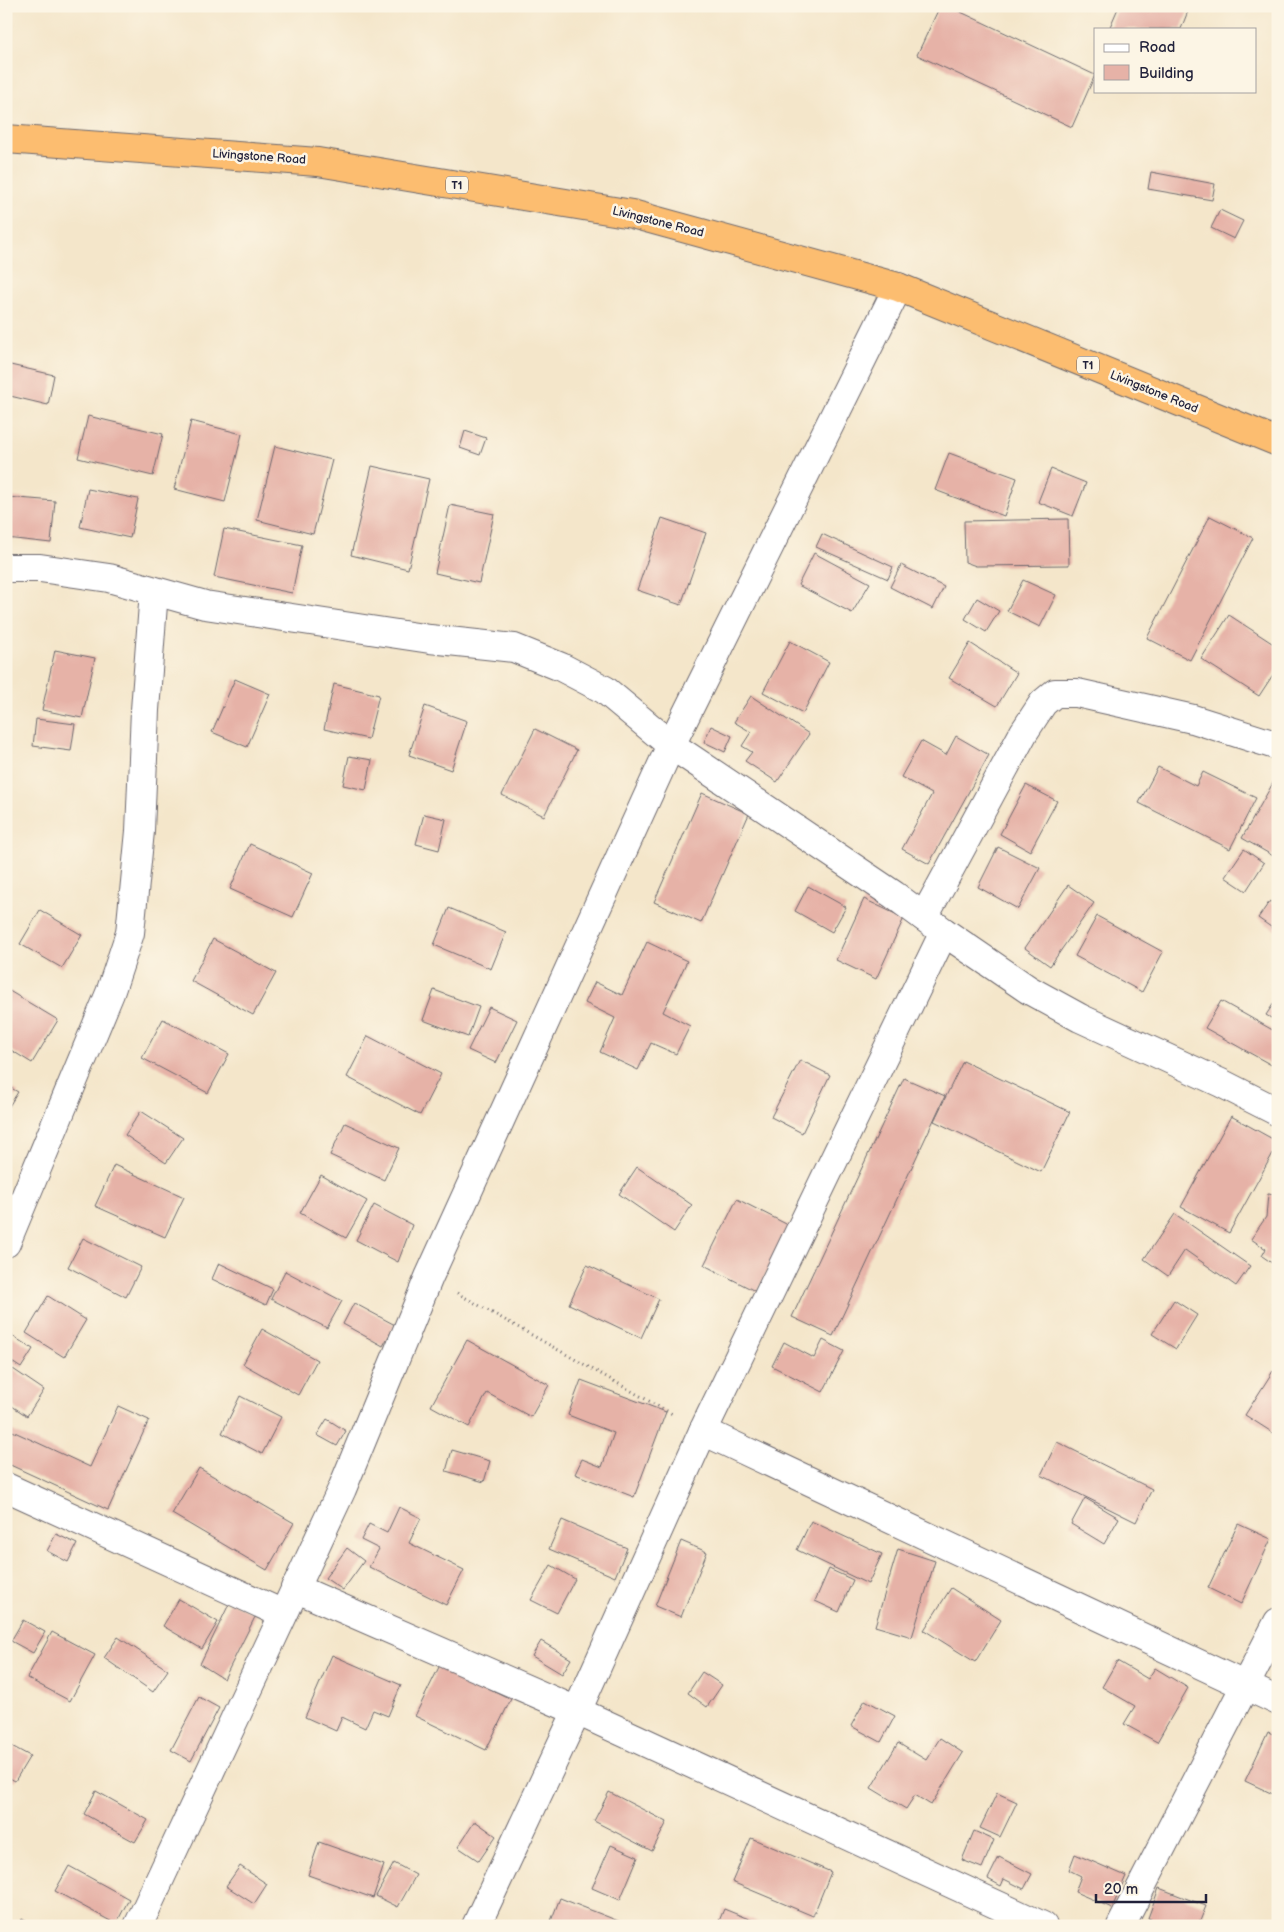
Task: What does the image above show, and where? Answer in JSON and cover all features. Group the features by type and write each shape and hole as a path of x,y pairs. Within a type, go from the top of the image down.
{"highway":[{"name":"Livingstone Road","path":"6,139 318,162 632,214 898,287 1278,442"}],"street":[{"path":"138,1926 342,1489 429,1277 671,744 898,287"},
{"path":"6,568 40,568 109,578 205,605 430,639 514,648 561,667 605,690 671,744 894,895 934,925 1029,990 1080,1018 1221,1083 1278,1112"},
{"path":"6,1243 110,993 130,933 140,830 145,710 154,592"},
{"path":"476,1926 577,1712 934,925 1024,732 1043,703 1055,693 1077,693 1193,719 1278,746"},
{"path":"703,1431 1278,1701"},
{"path":"6,1487 283,1614"},
{"path":"295,1588 577,1712 1043,1926"},
{"path":"1121,1926 1278,1622"}],"path":[{"path":"429,1277 703,1431"}],"building":[{"path":"940,6 948,6 1094,75 1094,77 1072,127 917,55"},
{"path":"1119,6 1190,6 1181,28 1109,28"},
{"path":"1151,172 1215,184 1212,200 1148,189"},
{"path":"1220,210 1243,221 1234,239 1211,228"},
{"path":"6,364 54,375 48,405 6,395"},
{"path":"88,416 163,434 153,476 78,458"},
{"path":"191,421 242,434 225,502 174,489"},
{"path":"465,431 486,438 480,455 460,448"},
{"path":"275,446 332,460 313,534 257,520"},
{"path":"949,453 1017,478 1004,516 935,490"},
{"path":"372,466 429,479 408,569 351,555"},
{"path":"1051,469 1086,483 1073,516 1038,502"},
{"path":"88,489 138,499 130,538 80,527"},
{"path":"6,497 55,501 51,543 6,538"},
{"path":"450,505 494,514 479,583 435,573"},
{"path":"1210,516 1253,538 1190,660 1147,638"},
{"path":"662,518 706,533 681,605 637,590"},
{"path":"1068,519 1069,565 976,566 965,562 964,521"},
{"path":"224,529 302,545 292,593 214,577"},
{"path":"822,534 893,567 888,579 816,547"},
{"path":"814,553 870,583 852,613 798,585"},
{"path":"901,565 944,587 933,609 890,587"},
{"path":"1023,580 1056,595 1040,627 1007,611"},
{"path":"977,598 999,611 986,632 965,619"},
{"path":"1229,615 1278,647 1278,667 1259,696 1201,659"},
{"path":"790,641 829,662 803,713 763,692"},
{"path":"970,643 1017,673 997,706 949,678"},
{"path":"55,650 95,658 82,718 42,710"},
{"path":"235,679 270,694 247,747 212,732"},
{"path":"334,684 379,695 368,739 324,729"},
{"path":"751,696 809,734 777,782 745,761 752,752 742,746 751,732 734,722"},
{"path":"425,706 467,721 451,770 409,755"},
{"path":"36,719 75,724 71,751 33,746"},
{"path":"711,726 732,736 725,752 704,742"},
{"path":"535,729 577,750 544,816 502,795"},
{"path":"956,736 989,755 929,864 902,849 932,794 901,777 921,741 946,755"},
{"path":"349,756 372,760 366,790 343,785"},
{"path":"1158,767 1196,786 1203,772 1256,798 1230,849 1139,803"},
{"path":"1278,774 1278,852 1275,857 1242,838"},
{"path":"1026,785 1057,801 1030,851 1000,834"},
{"path":"702,793 749,814 701,923 654,902"},
{"path":"424,814 446,819 439,850 416,844"},
{"path":"250,844 313,873 293,917 230,889"},
{"path":"998,847 1040,868 1018,909 978,887"},
{"path":"1244,849 1264,863 1246,891 1225,877"},
{"path":"1068,885 1094,903 1050,966 1025,948"},
{"path":"808,886 846,907 832,932 795,911"},
{"path":"864,899 904,918 876,979 836,960"},
{"path":"1270,901 1278,907 1278,932 1258,918"},
{"path":"449,908 506,932 491,969 434,945"},
{"path":"40,910 82,935 62,968 20,944"},
{"path":"1097,916 1163,952 1142,992 1075,956"},
{"path":"213,939 276,973 253,1015 191,981"},
{"path":"647,942 687,961 663,1012 690,1026 676,1054 651,1043 638,1070 600,1052 615,1018 585,1003 595,982 622,995"},
{"path":"6,989 58,1020 32,1063 6,1047"},
{"path":"434,990 479,1007 468,1037 423,1020"},
{"path":"1278,997 1278,1022 1266,1015"},
{"path":"1221,1001 1278,1033 1278,1061 1275,1067 1205,1028"},
{"path":"489,1007 517,1020 496,1063 468,1050"},
{"path":"163,1019 229,1054 208,1093 142,1058"},
{"path":"368,1036 441,1074 420,1115 347,1077"},
{"path":"800,1060 830,1075 802,1133 771,1117"},
{"path":"963,1061 1070,1112 1041,1172 934,1121"},
{"path":"904,1078 945,1096 833,1336 792,1317"},
{"path":"6,1085 18,1092 6,1111"},
{"path":"141,1111 183,1138 166,1163 125,1135"},
{"path":"1231,1116 1278,1142 1278,1144 1229,1233 1181,1207"},
{"path":"345,1123 399,1148 384,1180 330,1155"},
{"path":"114,1165 184,1197 165,1237 95,1206"},
{"path":"637,1167 692,1205 674,1232 619,1194"},
{"path":"321,1175 367,1201 346,1238 300,1213"},
{"path":"1268,1194 1278,1195 1278,1254 1272,1263 1262,1256 1266,1249 1251,1239 1266,1217"},
{"path":"737,1199 790,1226 757,1292 704,1265"},
{"path":"374,1205 412,1225 398,1262 356,1240"},
{"path":"1175,1214 1250,1266 1236,1286 1185,1250 1168,1276 1144,1259"},
{"path":"83,1238 141,1267 126,1297 68,1267"},
{"path":"219,1263 273,1289 266,1305 212,1279"},
{"path":"587,1265 659,1299 641,1338 569,1304"},
{"path":"285,1271 342,1301 327,1328 271,1299"},
{"path":"48,1296 86,1320 64,1357 26,1333"},
{"path":"1174,1300 1197,1315 1176,1349 1152,1334"},
{"path":"354,1303 395,1325 383,1346 343,1324"},
{"path":"262,1329 317,1360 298,1395 243,1364"},
{"path":"6,1332 33,1349 21,1368 6,1358"},
{"path":"467,1340 549,1385 531,1417 487,1393 469,1427 431,1406"},
{"path":"823,1340 844,1351 823,1392 772,1366 784,1342 814,1358"},
{"path":"13,1369 44,1390 27,1416 6,1402 6,1379"},
{"path":"1273,1371 1278,1374 1278,1436 1245,1415"},
{"path":"581,1380 666,1412 634,1497 575,1474 582,1459 602,1467 614,1433 568,1415"},
{"path":"240,1396 281,1417 262,1454 222,1433"},
{"path":"118,1406 149,1420 108,1510 6,1463 6,1428 90,1467"},
{"path":"327,1419 346,1431 337,1446 317,1435"},
{"path":"1057,1442 1152,1489 1136,1522 1041,1475"},
{"path":"452,1450 490,1461 484,1482 446,1471"},
{"path":"199,1468 294,1523 267,1570 172,1514"},
{"path":"1085,1498 1119,1518 1104,1544 1071,1524"},
{"path":"399,1507 421,1518 409,1543 464,1570 446,1605 369,1567 379,1549 361,1540 369,1524 387,1533"},
{"path":"562,1520 627,1548 615,1577 549,1549"},
{"path":"811,1521 882,1554 868,1584 797,1550"},
{"path":"1238,1524 1271,1539 1241,1604 1208,1588"},
{"path":"56,1534 77,1544 68,1562 47,1551"},
{"path":"681,1541 707,1552 681,1617 655,1606"},
{"path":"347,1548 364,1561 343,1590 325,1578"},
{"path":"898,1549 935,1561 912,1637 875,1626"},
{"path":"551,1565 575,1579 557,1613 531,1600"},
{"path":"829,1569 853,1580 839,1612 815,1601"},
{"path":"951,1588 1001,1620 975,1662 924,1630"},
{"path":"179,1599 218,1622 202,1649 163,1626"},
{"path":"230,1602 256,1615 224,1679 200,1664"},
{"path":"23,1620 45,1632 33,1653 11,1641"},
{"path":"52,1632 95,1655 70,1701 27,1678"},
{"path":"118,1637 168,1670 153,1692 104,1658"},
{"path":"541,1641 571,1659 562,1674 532,1656"},
{"path":"332,1655 401,1685 388,1716 373,1710 365,1728 342,1717 336,1731 305,1717"},
{"path":"1117,1661 1148,1679 1155,1668 1188,1688 1157,1742 1124,1724 1135,1706 1102,1687"},
{"path":"440,1665 511,1699 486,1750 415,1716"},
{"path":"702,1672 722,1685 707,1707 688,1693"},
{"path":"199,1697 219,1708 191,1761 171,1750"},
{"path":"865,1700 895,1716 881,1742 851,1726"},
{"path":"1268,1732 1278,1736 1278,1783 1273,1794 1245,1781"},
{"path":"940,1738 963,1753 931,1805 915,1795 906,1809 871,1788 898,1743 926,1760"},
{"path":"6,1743 30,1756 15,1781 6,1776"},
{"path":"96,1791 148,1820 135,1842 84,1814"},
{"path":"609,1792 667,1822 652,1851 594,1821"},
{"path":"997,1793 1017,1802 1000,1837 980,1828"},
{"path":"475,1821 496,1836 479,1861 458,1847"},
{"path":"974,1831 994,1840 982,1868 962,1860"},
{"path":"751,1838 831,1872 813,1916 732,1882"},
{"path":"319,1842 384,1865 373,1898 308,1875"},
{"path":"611,1845 638,1857 620,1900 592,1888"},
{"path":"1075,1854 1126,1876 1112,1908 1075,1892 1081,1876 1069,1870"},
{"path":"999,1857 1032,1874 1024,1889 1004,1879 1001,1886 988,1879"},
{"path":"394,1863 416,1875 398,1907 376,1896"},
{"path":"69,1866 129,1899 116,1924 55,1891"},
{"path":"240,1866 267,1884 254,1904 226,1886"},
{"path":"1159,1888 1206,1906 1198,1926 1168,1926 1148,1918"},
{"path":"560,1898 631,1926 549,1926"},
{"path":"724,1909 766,1926 717,1926"},
{"path":"22,1919 34,1926 18,1926"}]}
